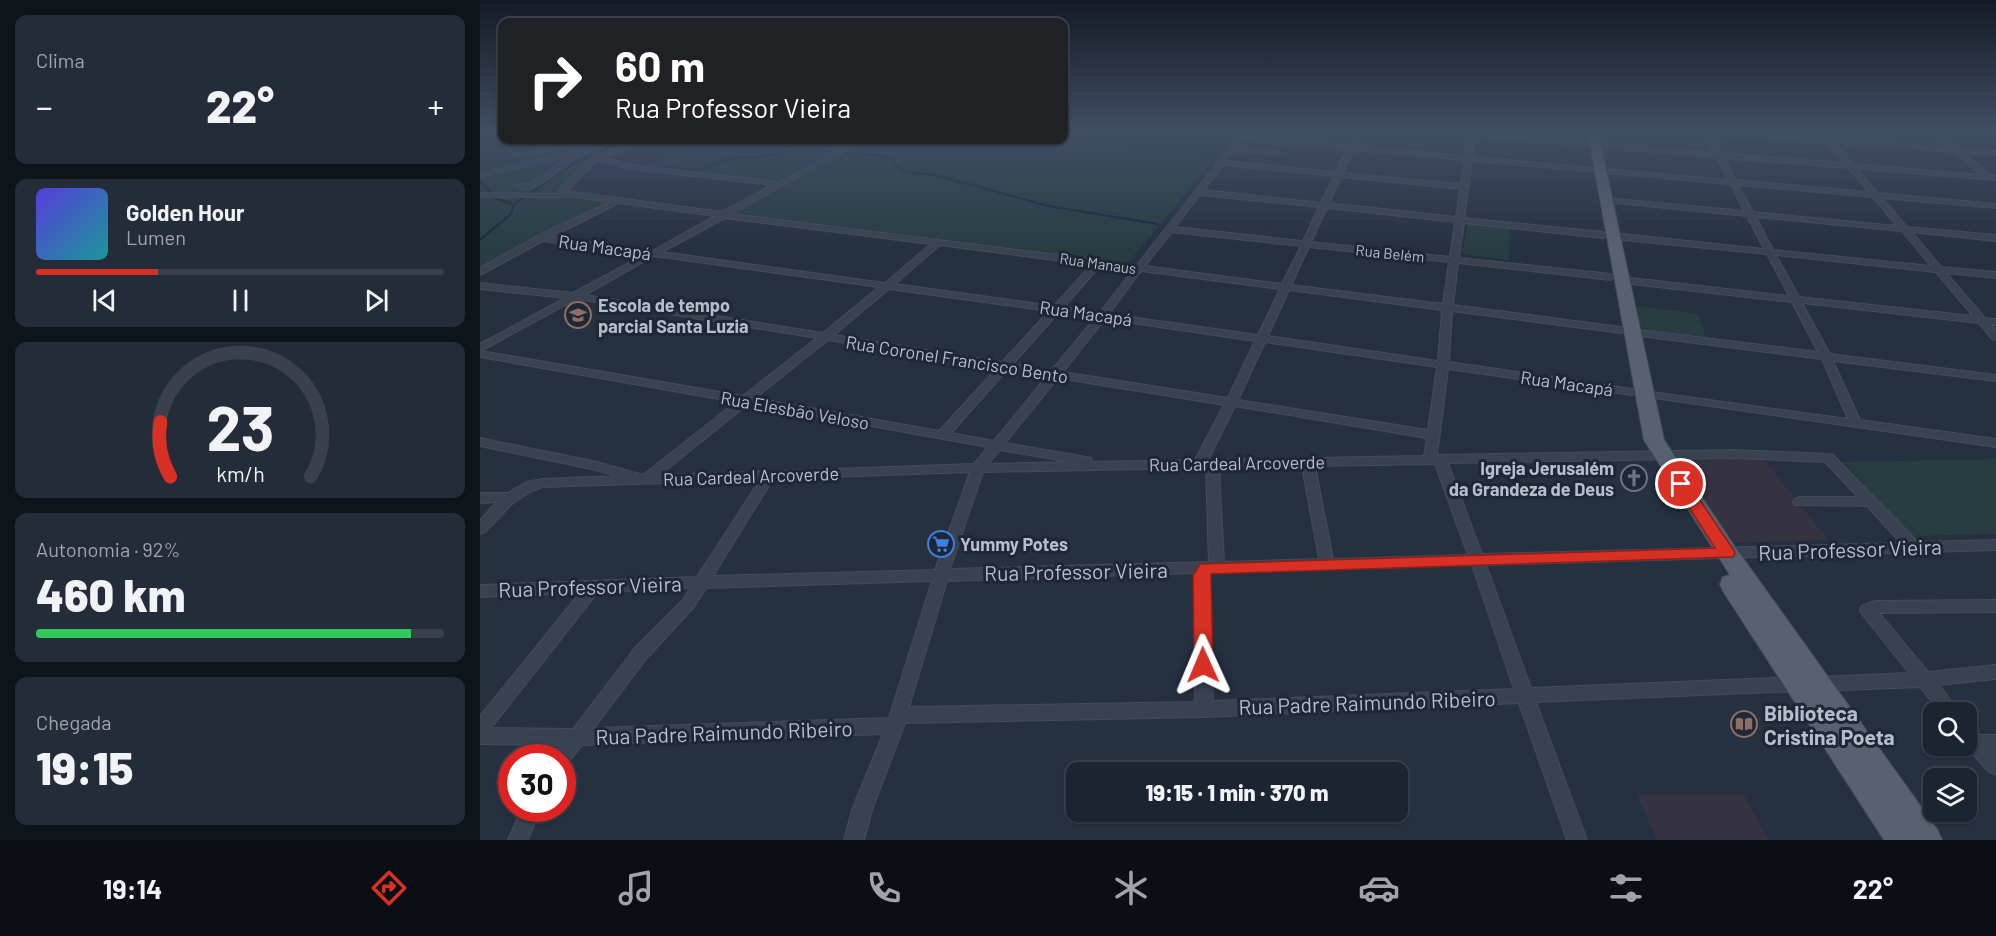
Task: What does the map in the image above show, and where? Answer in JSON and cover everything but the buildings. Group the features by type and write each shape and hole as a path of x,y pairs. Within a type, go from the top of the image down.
{"main road":[{"path":"1597,172 1638,393 1654,440 1655,456 1808,684 1903,840"},
{"path":"1598,172 1607,200 1608,235"},
{"path":"1808,684 1926,840"}],"street":[{"path":"483,174 491,172"},
{"path":"518,186 534,185 551,172"},
{"path":"575,195 565,194 562,190 580,172"},
{"path":"676,172 780,184"},
{"path":"480,348 802,172"},
{"path":"854,840 862,810 897,721 940,575 978,468 1102,316 1213,172"},
{"path":"1312,172 1464,187"},
{"path":"1204,709 1202,576 1211,568 1205,464 1231,403 1341,172"},
{"path":"1467,172 1447,308 1443,365 1434,435 1435,459 1479,561 1523,696 1577,840"},
{"path":"1622,172 1996,206"},
{"path":"1727,172 1826,357 1856,424"},
{"path":"1856,172 1996,337"},
{"path":"1919,172 1994,179"},
{"path":"1198,192 1996,275"},
{"name":"Rua Manaus","path":"480,195 555,197 575,195 1996,378"},
{"path":"1607,200 1996,238"},
{"path":"480,272 540,238 617,201"},
{"name":"Rua Belém","path":"1170,229 1996,322"},
{"name":"Rua Macapá","path":"540,238 1996,443"},
{"path":"645,480 825,337 938,243"},
{"path":"942,435 1099,262"},
{"name":"Rua Coronel Francisco Bento","path":"480,286 574,296 1434,435"},
{"name":"Rua Elesbão Veloso","path":"480,354 1111,466"},
{"name":"Rua Cardeal Arcoverde","path":"480,442 597,466 645,480"},
{"name":"Rua Cardeal Arcoverde","path":"480,498 515,494 542,483 770,474 1735,454 1829,458 1870,501"},
{"path":"1308,462 1327,564"},
{"path":"572,744 641,653 684,610 770,474"},
{"path":"480,529 515,494"},
{"path":"1800,502 1870,501 1912,546"},
{"name":"Rua Professor Vieira","path":"480,591 703,582 1996,545"},
{"path":"480,729 593,587"},
{"path":"1941,702 1868,610 1875,607 1996,606"},
{"name":"Rua Padre Raimundo Ribeiro","path":"480,736 577,737 897,721 1922,680 1996,672"},
{"path":"1977,739 1996,743"},
{"path":"1977,745 1996,766"},
{"path":"518,840 526,822"}],"shaded area":[{"path":"1764,459 1828,540 1732,543 1675,461"},
{"path":"1637,795 1744,795 1769,840 1657,840"}],"green space":[{"path":"480,172 582,172 558,198 609,202 558,225 480,275"},
{"path":"700,172 794,172 777,181"},
{"path":"809,172 1203,172 1128,263 734,214"},
{"path":"1468,223 1510,228 1509,260 1462,254"},
{"path":"1636,306 1698,314 1706,337 1647,330 1640,326"},
{"path":"1996,459 1996,534 1912,536 1843,462"}],"waterway":[{"path":"514,204 561,172"},
{"path":"912,172 939,176 1048,206 1158,224"},
{"path":"480,181 496,199 514,204"},
{"path":"480,240 511,214 514,204"}],"place":[{"name":"Escola de tempo parcial Santa Luzia","path":"578,315"},
{"name":"Igreja Jerusalém da Grandeza de Deus","path":"1634,478"},
{"name":"Yummy Potes","path":"941,544"},
{"name":"Biblioteca Cristina Poeta","path":"1744,724"}],"route":[{"path":"1203,665 1202,576 1206,568 1727,553 1681,484"}]}
